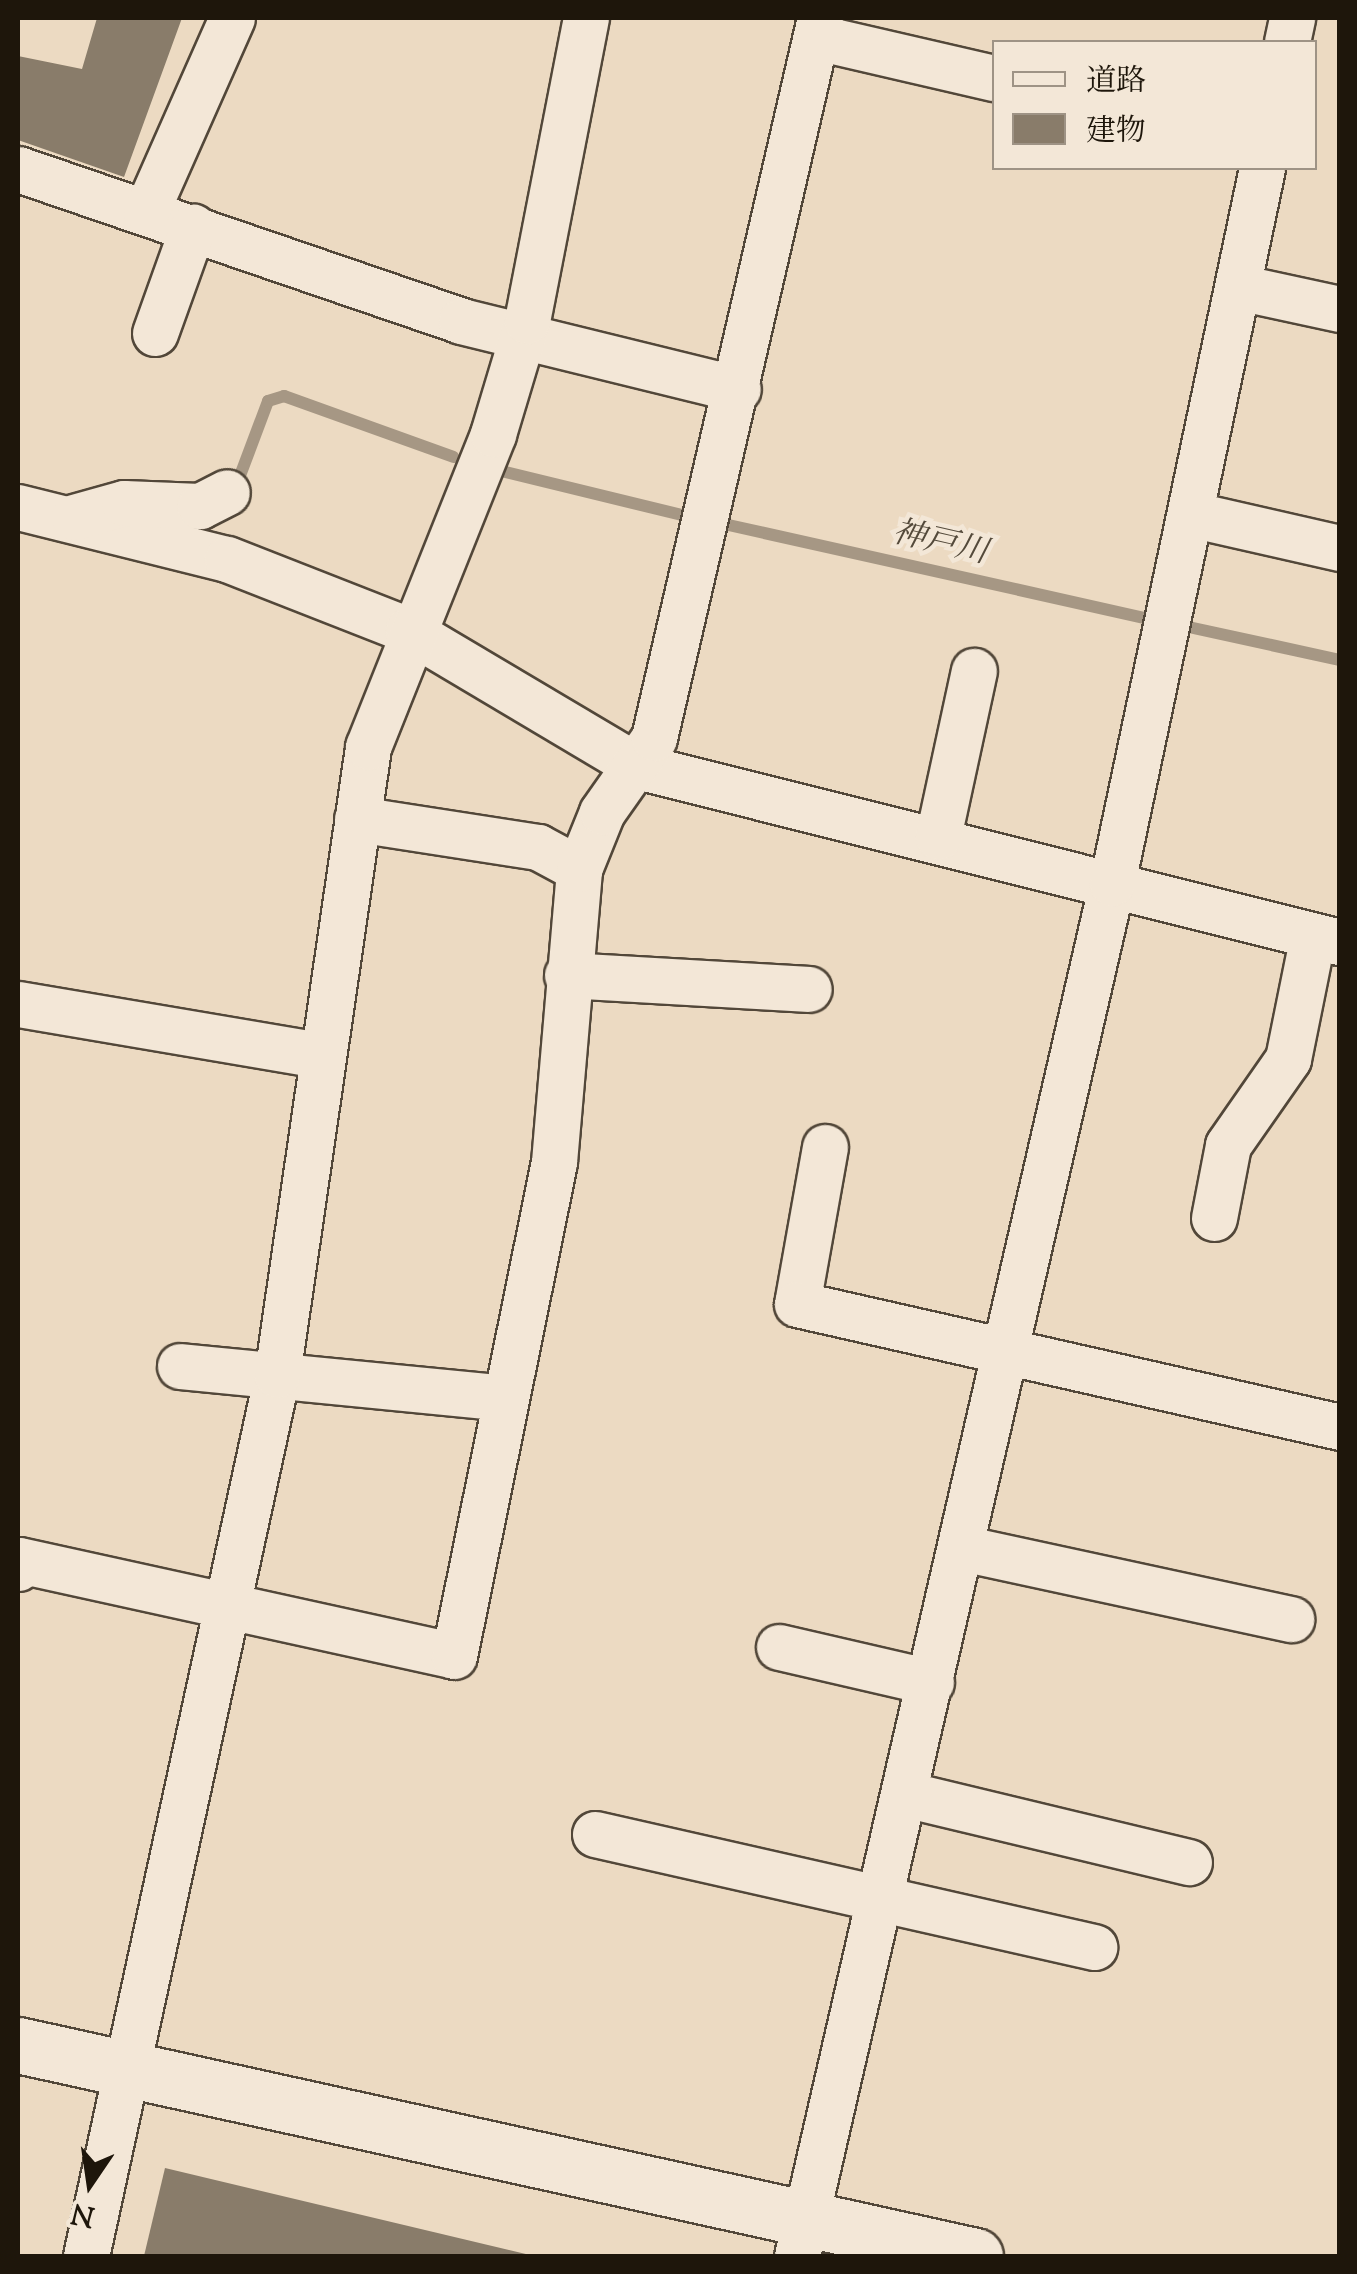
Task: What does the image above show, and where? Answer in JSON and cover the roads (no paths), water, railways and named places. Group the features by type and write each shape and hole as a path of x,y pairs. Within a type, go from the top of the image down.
{"street":[{"path":"146,212 232,18"},
{"path":"86,2256 278,1375 368,746 408,630 493,434 522,336 586,18"},
{"path":"18,1568 20,1560 454,1656 554,1162 566,975 579,869 602,812 654,738 738,389 818,27 992,77"},
{"path":"18,169 522,336 738,389"},
{"path":"801,2238 882,1899 1112,882 1262,170"},
{"path":"156,333 193,227"},
{"path":"1238,287 1340,309"},
{"path":"66,519 124,503 200,506 227,492"},
{"path":"18,507 226,559 408,630 637,766 938,837 1326,938 1288,1058 1228,1145 1214,1218"},
{"path":"1190,514 1340,548"},
{"path":"938,837 974,671"},
{"path":"358,819 538,847 579,869"},
{"path":"566,975 809,990"},
{"path":"18,1004 321,1055"},
{"path":"826,1147 797,1304 1340,1427"},
{"path":"180,1366 504,1398"},
{"path":"962,1548 1291,1619"},
{"path":"779,1647 931,1682"},
{"path":"906,1794 1189,1862"},
{"path":"595,1834 1094,1947"},
{"path":"18,2045 801,2238 975,2256"}],"waterway":[{"name":"神戸川","path":"235,489 268,401 284,396 453,457"},
{"name":"神戸川","path":"489,468 690,517"},
{"name":"神戸川","path":"724,524 1144,618"},
{"name":"神戸川","path":"1184,626 1340,660"}]}
